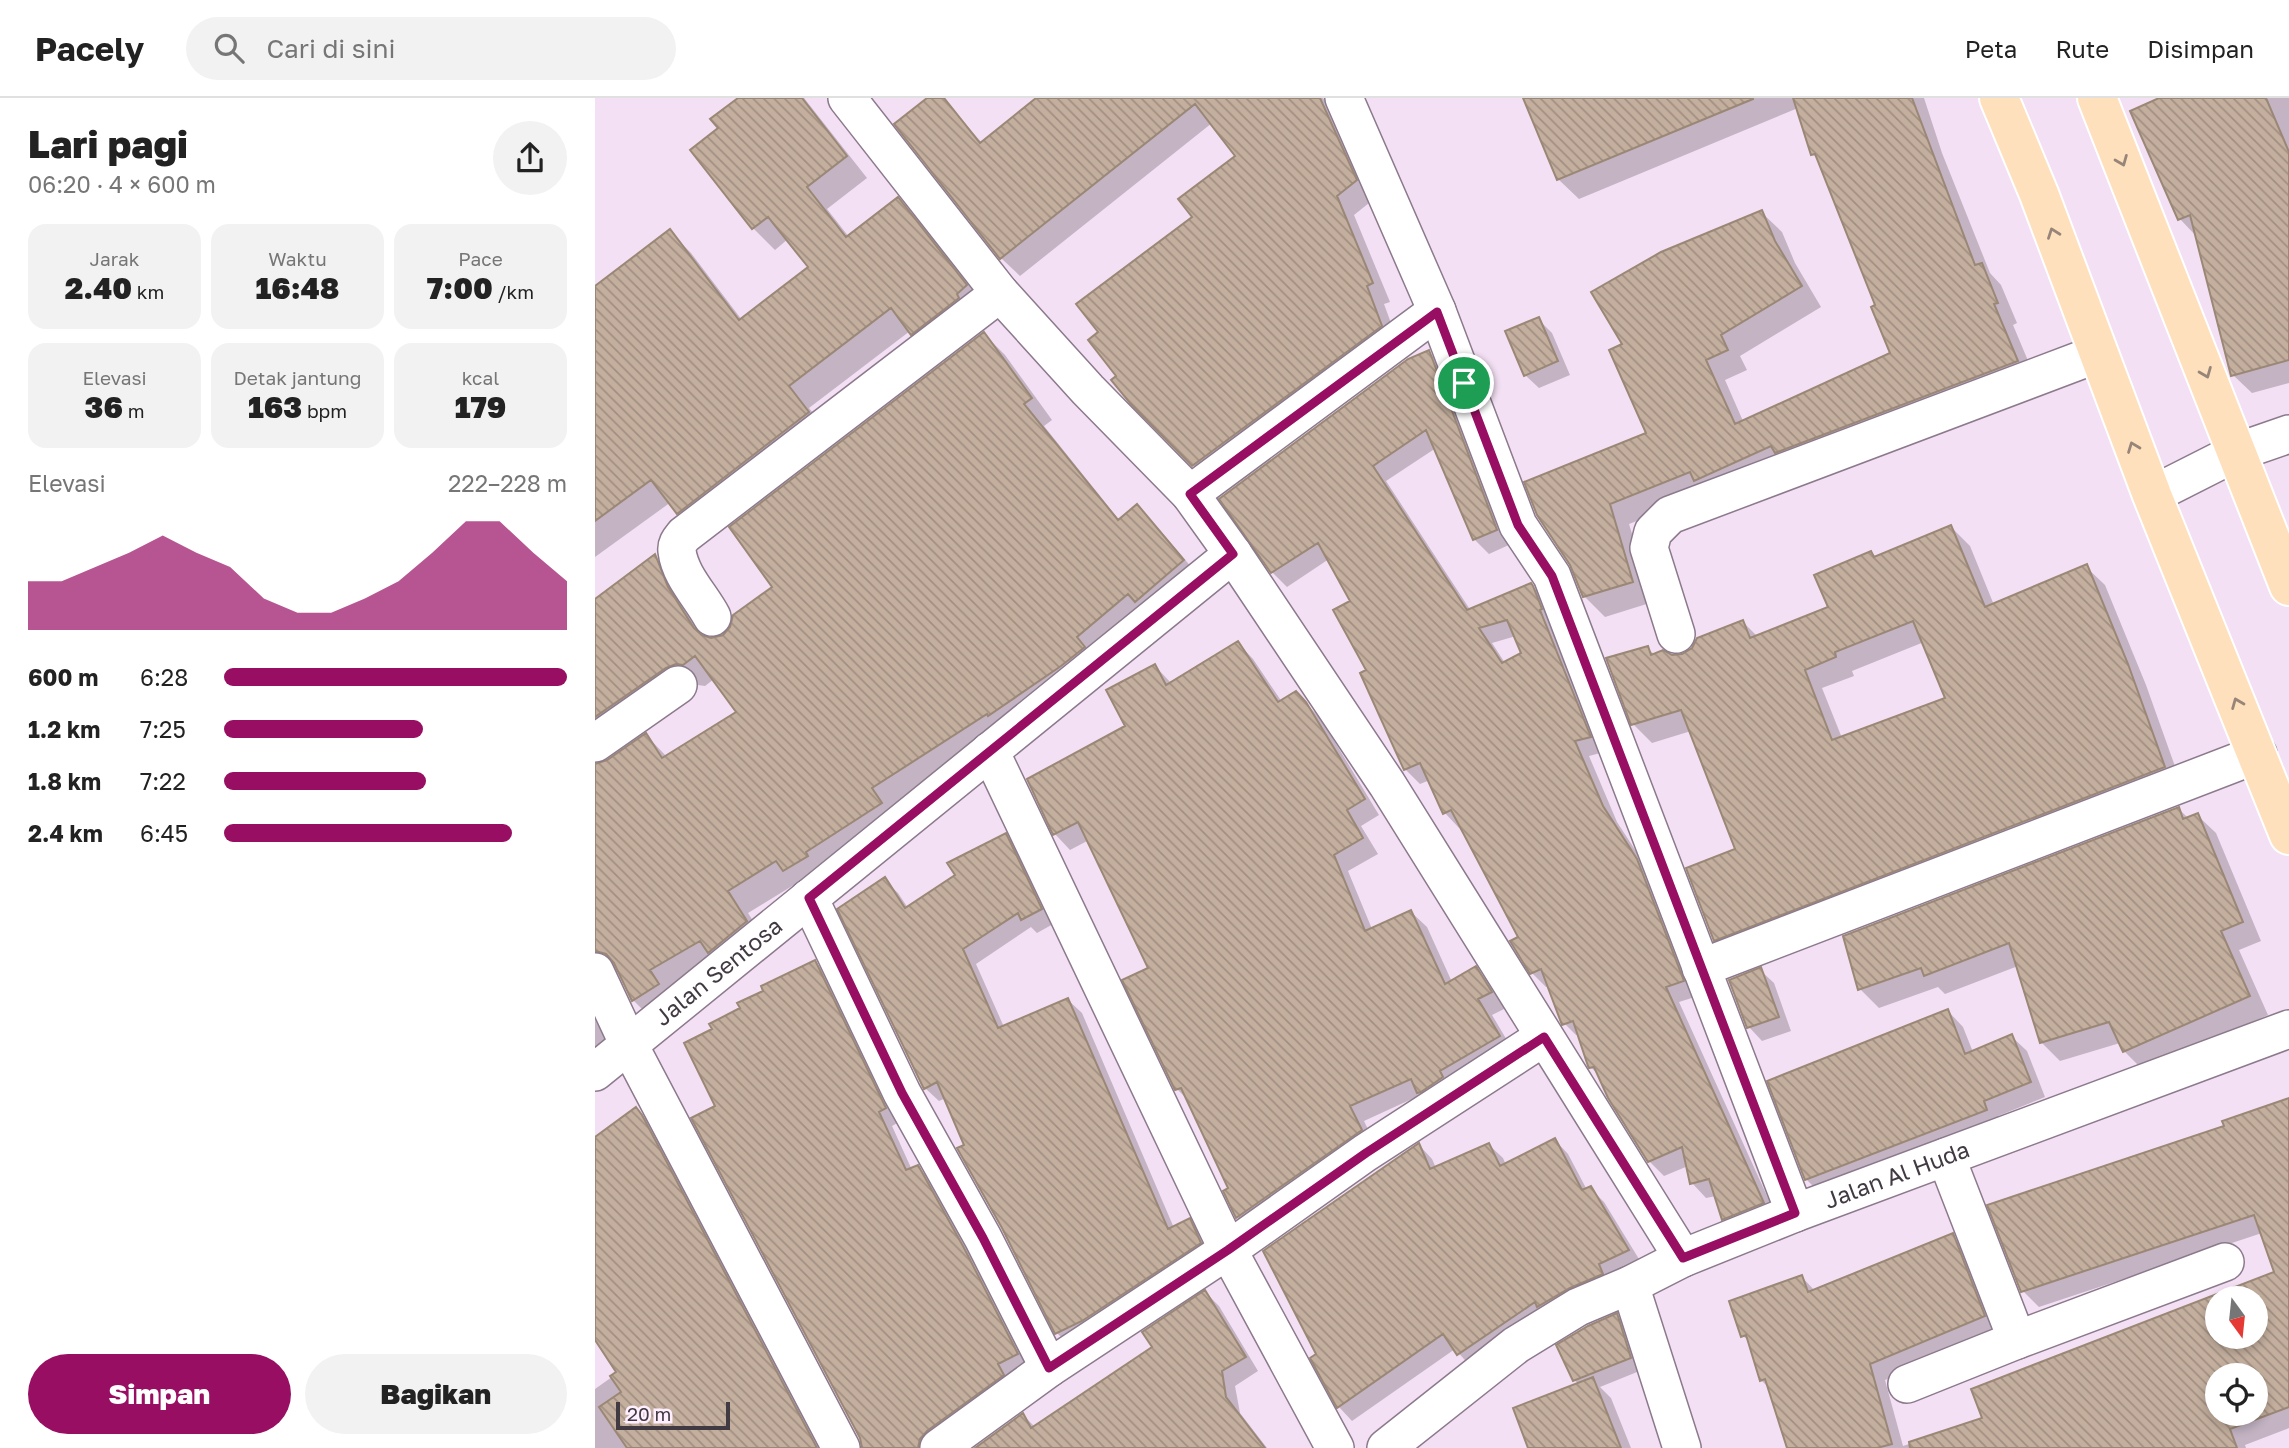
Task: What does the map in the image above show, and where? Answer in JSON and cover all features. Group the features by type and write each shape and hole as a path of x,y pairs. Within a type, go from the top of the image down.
{"main road":[{"path":"1999,98 2039,194 2152,495 2289,835"},
{"path":"2097,98 2289,586"}],"street":[{"path":"847,98 1000,293 1190,494 1387,784 1683,1258"},
{"path":"1345,98 1437,312 1518,525 1552,576 1795,1213"},
{"path":"712,617 690,584 677,550 684,535 1000,293"},
{"path":"1190,494 1437,312"},
{"path":"1676,634 1649,548 1653,532 1670,515 2098,354"},
{"path":"2152,495 2237,452 2289,434"},
{"name":"Jalan Sentosa","path":"595,1072 1233,554"},
{"path":"595,743 678,685"},
{"path":"990,751 1228,1250 1335,1448"},
{"path":"1701,968 2258,754"},
{"path":"809,898 902,1093 983,1238 1049,1368"},
{"path":"595,972 629,1045 841,1448"},
{"name":"Jalan Al Huda","path":"1386,1448 1515,1345 1578,1307 1683,1258 1795,1213 2289,1029"},
{"path":"939,1448 1049,1368 1228,1250 1366,1153 1544,1037"},
{"path":"1946,1157 2017,1340"},
{"path":"1907,1384 2225,1262"},
{"path":"1630,1285 1682,1448"}],"building":[{"path":"738,98 802,98 847,156 807,187 846,237 898,197 967,285 957,294 959,298 911,335 891,308 789,386 809,412 677,514 651,480 595,521 595,286 670,229 739,320 808,267 768,217 752,229 690,150 718,128 710,119"},
{"path":"927,98 944,98 980,143 1036,98 1320,98 1357,180 1337,196 1373,283 1367,286 1382,326 1192,466 1111,380 1116,376 1088,340 1098,332 1076,304 1192,217 1178,199 1235,156 1195,104 1000,259 894,124"},
{"path":"1523,98 1753,98 1753,99 1557,180"},
{"path":"1793,98 1912,98 1975,265 1982,263 1998,303 1994,304 2018,361 1775,453 1771,446 1694,481 1690,472 1610,504 1633,582 1583,597 1570,565 1537,515 1524,482 1646,433 1609,350 1622,344 1591,292 1661,252 1762,210 1775,241 1802,286 1721,335 1728,350 1706,360 1735,424 1890,353 1871,307 1875,305 1815,154 1811,155"},
{"path":"2159,98 2266,98 2289,152 2289,360 2231,376 2190,215 2178,220 2130,111"},
{"path":"1539,317 1558,361 1524,376 1505,331"},
{"path":"984,332 1032,398 1024,404 1118,520 1137,504 1184,560 1135,602 1128,594 1077,637 1085,647 1061,666 988,716 987,714 872,788 882,803 806,852 808,856 783,871 776,861 728,891 747,921 708,953 700,941 650,970 659,984 632,1001 614,963 606,954 595,951 595,764 607,760 646,733 662,758 736,712 695,656 683,665 676,664 666,668 595,717 595,599 655,554 668,587 694,628 711,638 723,635 730,627 733,615 772,587 729,527"},
{"path":"1429,350 1497,530 1473,540 1426,430 1373,466 1467,610 1531,583 1533,586 1591,737 1575,741 1603,806 1637,859 1684,981 1666,987 1764,1203 1722,1220 1709,1179 1690,1184 1682,1147 1648,1162 1608,1098 1594,1067 1589,1068 1573,1021 1562,1025 1541,969 1530,974 1510,941 1518,937 1451,810 1443,814 1420,763 1404,770 1360,673 1366,670 1333,610 1350,601 1318,543 1271,573 1219,499 1408,359","holes":["1507,620 1521,653 1502,663 1479,628"]},
{"path":"1951,525 1985,607 2087,564 2128,664 2165,767 1714,941 1686,868 1735,849 1681,710 1631,725 1606,658 1648,646 1651,655 1663,650 1672,655 1682,654 1692,648 1697,638 1743,620 1750,638 1828,607 1814,575 1871,551 1874,557","holes":["1913,621 1945,698 1832,740 1805,670 1836,657 1835,652"]},
{"path":"1238,641 1278,702 1296,691 1306,702 1365,799 1347,810 1363,838 1334,855 1365,931 1411,910 1445,984 1476,966 1492,992 1478,999 1500,1036 1440,1071 1443,1077 1421,1092 1417,1093 1411,1079 1350,1106 1362,1130 1236,1218 1223,1191 1228,1188 1181,1088 1175,1090 1122,980 1148,968 1078,822 1053,835 1027,779 1125,726 1106,690 1155,664 1166,685"},
{"path":"2179,807 2183,819 2198,813 2243,922 2221,931 2250,996 2123,1052 2109,1022 2040,1043 2009,943 1924,976 1921,968 1858,990 1843,936"},
{"path":"1006,833 1042,909 1021,920 1018,913 963,949 998,1028 1068,998 1168,1229 1190,1218 1201,1243 1082,1321 1055,1334 1002,1228 957,1148 964,1145 937,1082 924,1089 837,909 885,877 905,908 955,875 947,863"},
{"path":"815,960 886,1108 879,1112 906,1170 918,1165 1018,1354 998,1364 1004,1375 927,1431 920,1439 918,1448 862,1448 860,1438 691,1118 715,1106 684,1043 712,1029 709,1024 740,1008 737,1003 763,991 761,986"},
{"path":"1761,967 1779,1017 1747,1028 1729,980"},
{"path":"1948,1009 1965,1054 2012,1034 2031,1082 1984,1101 1987,1110 1805,1180 1767,1081"},
{"path":"2289,1098 2289,1407 2268,1415 2268,1363 2205,1363 2205,1426 2238,1426 2230,1429 2237,1448 1910,1448 1909,1442 1982,1418 1971,1389 2205,1299 2205,1349 2268,1349 2268,1286 2238,1286 2274,1272 2254,1215 2021,1292 1987,1205 2224,1126 2222,1121"},
{"path":"636,1107 817,1448 627,1448 599,1407 621,1392 610,1376 616,1372 595,1340 595,1137"},
{"path":"1555,1138 1582,1190 1591,1186 1629,1250 1599,1264 1603,1274 1570,1288 1537,1307 1535,1302 1457,1355 1443,1334 1337,1408 1310,1358 1316,1354 1263,1251 1419,1143 1430,1169 1489,1143 1500,1166"},
{"path":"1953,1233 1985,1316 1870,1364 1892,1444 1877,1448 1787,1448 1765,1379 1760,1381 1746,1335 1741,1337 1729,1301 1802,1275 1808,1292"},
{"path":"1205,1290 1246,1357 1222,1371 1226,1397 1265,1448 975,1448 1023,1413 1031,1428 1152,1347 1142,1332"},
{"path":"1617,1313 1631,1358 1573,1381 1556,1345"},
{"path":"1593,1377 1621,1448 1528,1448 1513,1408"}],"route":[{"path":"1437,312 1464,383 1518,525 1552,576 1795,1213 1683,1258 1544,1037 1366,1153 1228,1250 1049,1368 983,1238 902,1093 809,898 1233,554 1190,494 1437,312"}]}
